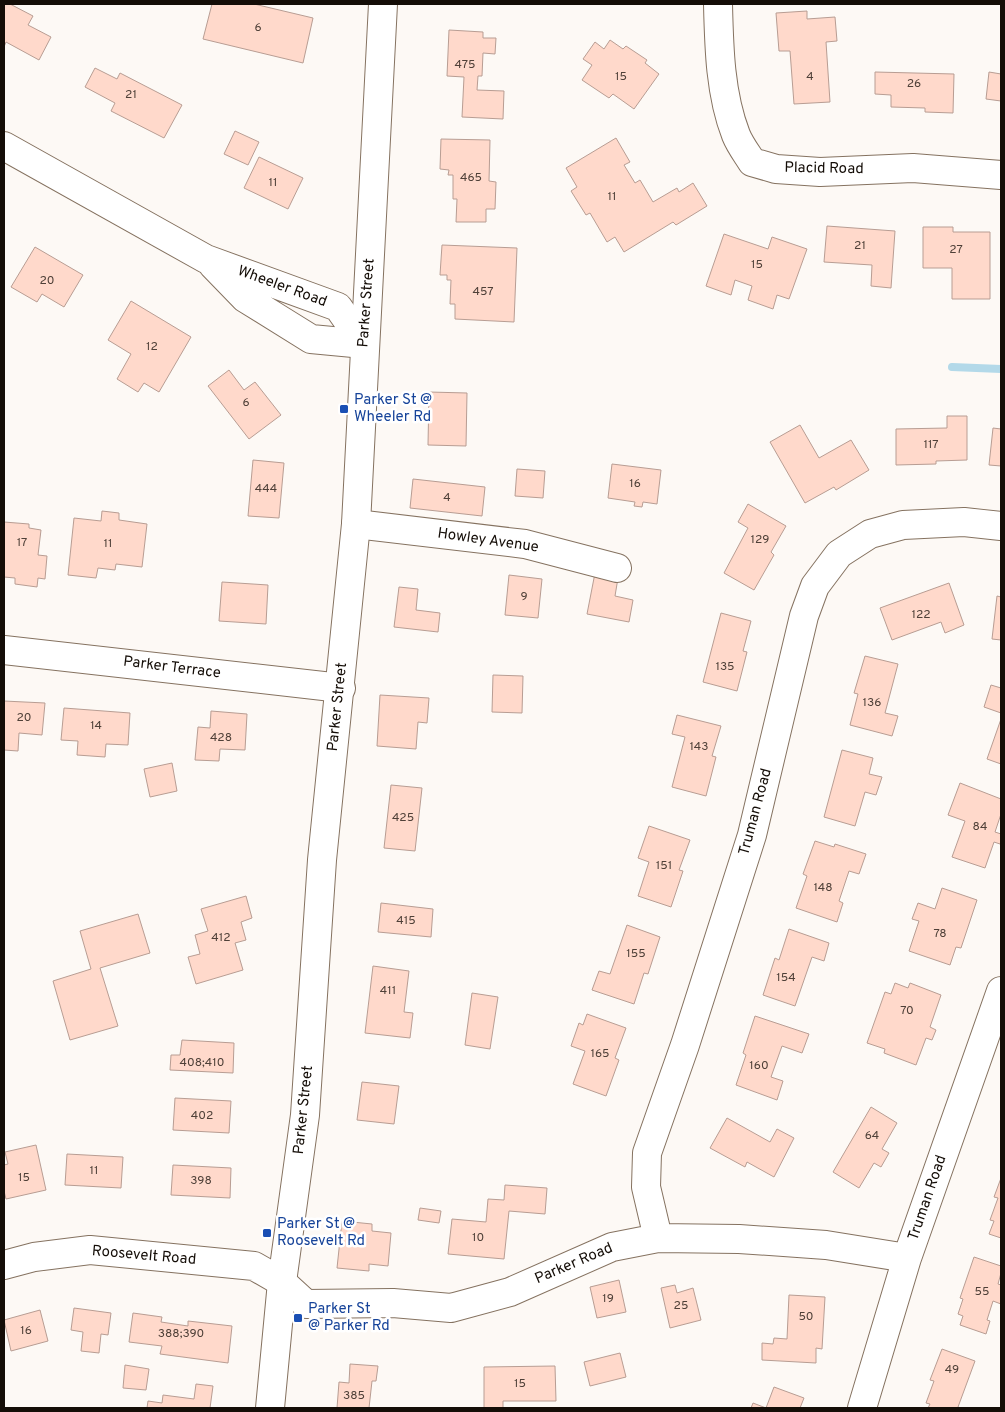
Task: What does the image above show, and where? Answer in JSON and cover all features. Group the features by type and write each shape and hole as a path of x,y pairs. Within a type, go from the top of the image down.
{"street":[{"name":"Parker Street","path":"270,1408 282,1282 305,1115 322,860 341,688 356,524 364,344 372,235 382,4"},
{"name":"Placid Road","path":"718,4 719,51 726,100 736,136 752,162 776,169 820,172 913,168 1001,175"},
{"name":"Wheeler Road","path":"4,146 206,259 338,307 364,344"},
{"name":"Wheeler Road","path":"206,259 245,298 311,339 364,344"},
{"name":"Truman Road","path":"658,1238 646,1187 647,1153 685,1045 752,834 804,616 815,586 839,554 870,534 903,524 964,522 1001,526"},
{"name":"Howley Avenue","path":"356,524 525,544 617,568"},
{"name":"Parker Terrace","path":"4,650 341,688"},
{"name":"Truman Road","path":"862,1408 907,1258 1001,991"},
{"name":"Parker Road","path":"282,1282 306,1304 393,1303 451,1308 510,1292 612,1247 658,1238 740,1239 826,1245 907,1258"},
{"name":"Roosevelt Road","path":"4,1265 34,1257 90,1250 254,1266 282,1282"}],"building":[{"path":"4,4 10,4 33,16 28,25 51,37 39,60 6,42 4,47"},
{"path":"212,4 254,4 313,18 303,63 203,39"},
{"path":"807,11 807,19 835,17 837,41 826,42 830,102 794,104 790,51 779,51 776,13"},
{"path":"449,30 483,32 483,38 496,38 495,54 483,53 482,76 478,76 477,90 504,91 503,119 462,117 464,77 447,76"},
{"path":"610,40 623,49 626,46 647,60 645,63 659,74 634,109 613,94 609,98 582,80 592,65 583,59 595,42 604,49"},
{"path":"95,68 117,79 120,73 182,105 164,138 111,111 115,103 85,87"},
{"path":"875,72 954,74 953,113 925,112 925,108 891,107 891,95 875,94"},
{"path":"989,72 1001,74 1001,101 986,99"},
{"path":"235,131 259,142 248,165 224,154"},
{"path":"616,138 630,162 624,165 635,183 640,180 653,202 677,188 679,192 693,183 707,206 676,225 673,222 624,252 615,237 607,242 590,213 586,215 571,191 577,187 566,168"},
{"path":"441,139 490,140 489,181 496,182 495,209 486,209 486,222 456,222 457,199 453,199 453,175 448,175 449,170 440,169"},
{"path":"259,157 303,178 288,209 244,188"},
{"path":"827,226 895,231 891,288 871,286 872,265 824,262"},
{"path":"923,227 953,227 953,232 990,232 990,299 952,299 952,268 923,268"},
{"path":"724,234 768,249 772,237 807,249 789,299 777,295 773,309 748,300 752,286 735,280 731,295 706,286"},
{"path":"442,245 517,248 514,322 455,319 455,304 450,304 451,280 447,280 447,275 440,275"},
{"path":"35,247 83,275 64,307 42,294 37,302 11,287"},
{"path":"131,301 191,337 159,392 144,383 138,392 117,379 131,354 108,340"},
{"path":"229,370 244,390 255,382 281,415 249,439 208,386"},
{"path":"429,392 467,393 466,446 428,445"},
{"path":"947,416 967,416 967,460 936,461 936,464 896,465 896,429 947,428"},
{"path":"800,425 819,458 851,440 869,470 836,490 834,487 805,503 770,442"},
{"path":"993,428 1001,429 1001,466 989,465"},
{"path":"253,460 284,463 279,518 248,516"},
{"path":"612,464 661,470 657,504 643,502 642,507 634,506 635,502 608,498"},
{"path":"517,469 545,471 543,498 515,496"},
{"path":"413,479 485,487 482,516 410,508"},
{"path":"748,504 786,526 771,552 774,555 754,590 724,573 748,528 738,522"},
{"path":"102,511 119,513 119,520 147,524 142,567 116,564 115,570 98,568 96,578 68,575 74,518 101,521"},
{"path":"4,522 29,524 29,528 41,530 38,555 47,556 45,579 38,578 37,587 15,584 15,578 4,577"},
{"path":"595,573 618,578 615,596 633,600 629,622 587,614"},
{"path":"509,575 542,579 538,618 505,615"},
{"path":"222,582 268,585 266,624 219,621"},
{"path":"949,583 964,625 945,633 941,622 892,640 880,608"},
{"path":"399,587 418,589 416,610 440,613 438,632 394,627"},
{"path":"997,596 1001,597 1001,640 992,639"},
{"path":"721,613 751,621 743,651 747,652 737,691 703,682"},
{"path":"865,656 898,664 885,713 898,716 892,736 850,725 858,694 854,693"},
{"path":"493,675 523,676 522,713 492,712"},
{"path":"991,685 1001,688 1001,713 984,707"},
{"path":"380,695 429,698 427,723 418,722 416,749 377,746"},
{"path":"4,701 45,703 42,735 19,733 18,751 4,750"},
{"path":"64,708 130,713 128,745 106,744 105,757 77,755 78,741 61,740"},
{"path":"211,711 247,714 245,750 220,749 219,761 195,760 198,727 210,728"},
{"path":"677,715 721,726 712,756 716,757 706,796 672,787 685,737 672,734"},
{"path":"1001,719 1001,764 987,759"},
{"path":"842,750 873,758 869,774 882,777 876,795 865,792 855,826 824,817"},
{"path":"172,763 177,791 150,797 144,769"},
{"path":"960,783 1001,799 1001,814 995,832 1001,834 1001,841 1000,844 994,842 985,868 952,857 965,821 948,815"},
{"path":"391,785 422,788 415,851 384,848"},
{"path":"649,826 690,840 679,870 683,871 671,907 638,896 649,862 638,858"},
{"path":"815,841 834,847 835,844 866,854 859,874 849,871 839,901 843,903 837,922 796,908 807,876 803,874"},
{"path":"942,888 977,900 961,948 956,947 950,965 909,951 919,921 912,919 918,903 935,909"},
{"path":"246,896 252,918 241,922 246,940 235,943 243,970 196,984 188,957 200,954 195,935 208,931 201,909"},
{"path":"381,903 433,909 431,937 378,932"},
{"path":"138,914 150,953 100,968 118,1026 70,1040 53,981 91,969 80,931"},
{"path":"627,925 660,937 648,974 644,973 634,1004 592,990 599,971 610,974"},
{"path":"789,929 829,943 824,961 812,957 795,1006 763,995 775,958 779,960"},
{"path":"373,966 409,971 404,1012 413,1013 410,1038 365,1033"},
{"path":"895,983 908,988 910,983 941,995 930,1027 936,1030 932,1040 926,1038 916,1065 884,1053 885,1049 867,1043 885,992 891,994"},
{"path":"472,993 498,997 490,1049 465,1045"},
{"path":"587,1014 626,1028 615,1058 619,1060 606,1096 573,1084 585,1051 571,1046 579,1023 583,1025"},
{"path":"755,1016 809,1034 802,1053 782,1046 771,1077 783,1081 777,1100 736,1085 746,1055 743,1053"},
{"path":"182,1040 234,1043 233,1073 170,1070 171,1055 180,1055"},
{"path":"362,1082 399,1086 394,1124 357,1120"},
{"path":"175,1098 231,1101 229,1133 173,1130"},
{"path":"871,1107 897,1123 882,1149 889,1153 881,1167 874,1163 859,1188 833,1172"},
{"path":"727,1118 770,1142 777,1129 794,1138 774,1177 747,1162 745,1167 710,1148"},
{"path":"36,1145 46,1190 6,1199 4,1191 4,1165 8,1164 5,1152"},
{"path":"67,1154 123,1157 121,1188 65,1185"},
{"path":"173,1165 231,1168 230,1198 171,1195"},
{"path":"1001,1178 1001,1238 989,1234 994,1221 990,1220 998,1198 994,1197"},
{"path":"505,1185 547,1188 545,1214 509,1211 504,1259 448,1254 452,1219 486,1222 488,1199 504,1200"},
{"path":"420,1208 441,1211 439,1223 418,1220"},
{"path":"342,1221 372,1224 372,1231 391,1233 388,1266 369,1264 369,1271 337,1268"},
{"path":"974,1257 1001,1266 998,1284 1001,1285 1001,1304 993,1301 987,1320 990,1321 986,1334 960,1325 963,1316 958,1314 963,1299 960,1298"},
{"path":"619,1280 626,1312 597,1318 590,1287"},
{"path":"675,1285 677,1293 693,1288 701,1320 670,1328 661,1288"},
{"path":"789,1295 825,1297 822,1349 816,1348 816,1363 762,1360 762,1343 773,1344 774,1338 787,1339"},
{"path":"74,1308 111,1313 108,1335 101,1334 99,1353 81,1351 83,1332 71,1330"},
{"path":"40,1310 48,1341 11,1351 4,1320"},
{"path":"133,1313 162,1317 161,1322 188,1326 188,1321 232,1326 228,1363 160,1354 162,1346 129,1342"},
{"path":"942,1349 975,1361 958,1407 961,1408 928,1408 930,1404 926,1403 934,1381 930,1380"},
{"path":"620,1353 626,1377 590,1386 584,1362"},
{"path":"350,1364 378,1366 376,1381 372,1381 369,1408 337,1408 339,1382 349,1383"},
{"path":"125,1365 149,1369 146,1390 123,1388"},
{"path":"555,1366 556,1401 503,1401 503,1408 484,1408 484,1367"},
{"path":"196,1384 213,1386 210,1408 147,1408 148,1401 162,1403 163,1395 194,1399"},
{"path":"774,1387 804,1398 800,1408 766,1408"},
{"path":"753,1403 766,1408 751,1408"}],"waterway":[{"path":"952,367 1001,369"}],"place":[{"name":"Parker St @ Wheeler Rd","path":"344,409"},
{"name":"Parker St @ Roosevelt Rd","path":"267,1233"},
{"name":"Parker St @ Parker Rd","path":"298,1318"}]}
